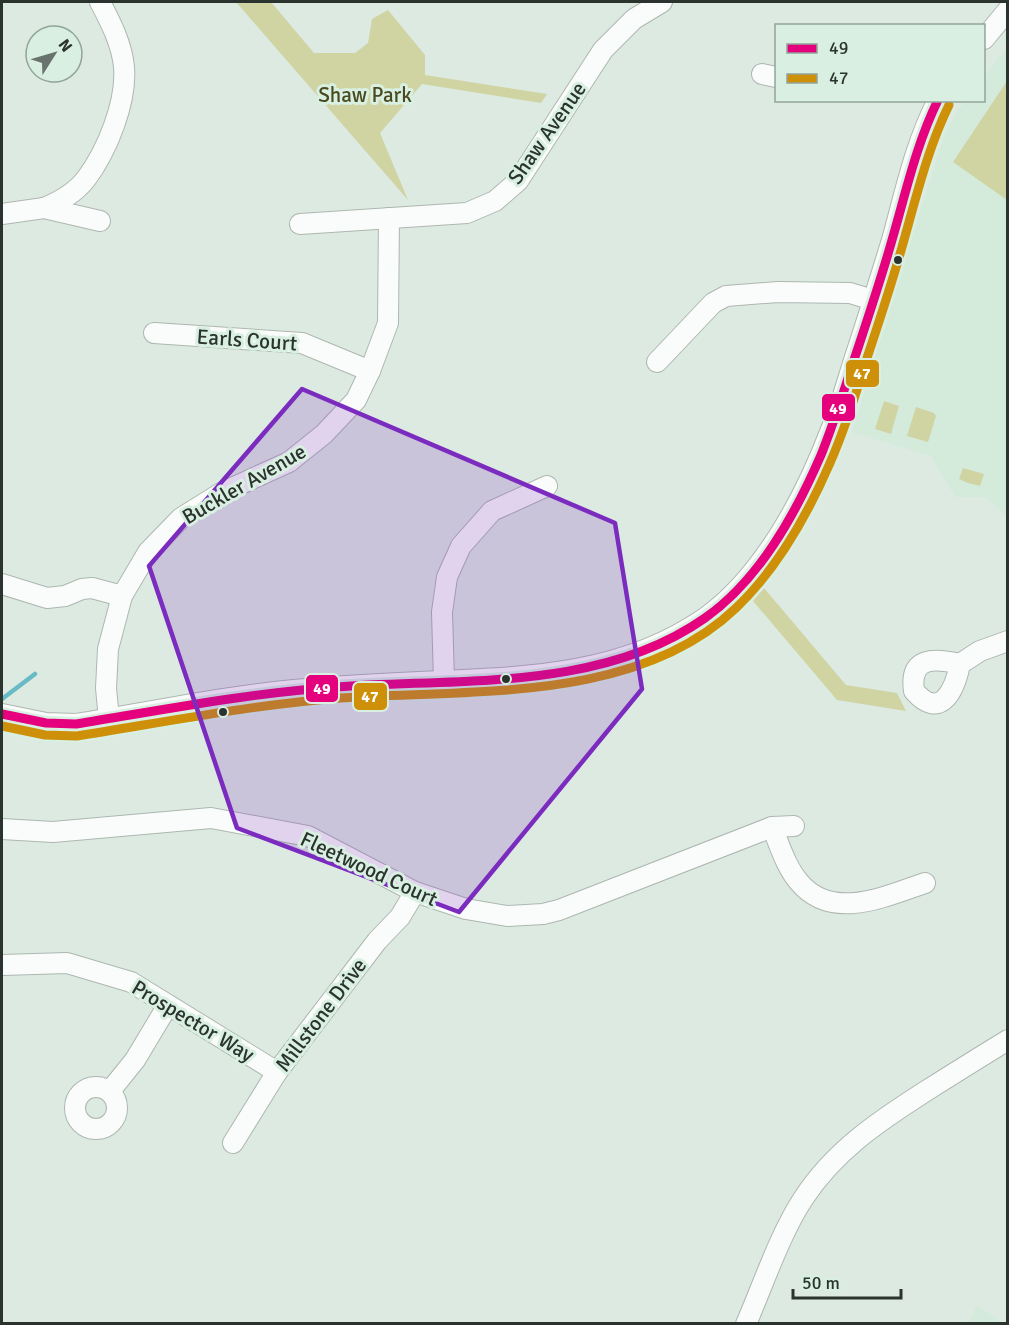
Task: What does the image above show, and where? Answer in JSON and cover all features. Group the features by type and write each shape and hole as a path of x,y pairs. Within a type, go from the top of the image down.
{"street":[{"path":"2,214 44,208 62,201 85,181 111,135 122,99 124,67 113,26 100,2"},
{"name":"Shaw Avenue","path":"300,224 467,213 495,201 518,181 603,51 634,19 662,2"},
{"path":"985,38 1008,10"},
{"path":"2,714 46,723 76,724 258,694 307,689 531,677 611,661 651,647 705,618 746,580 767,553 785,524 831,432 919,144 937,102"},
{"path":"44,208 100,221"},
{"name":"Buckler Avenue","path":"109,719 106,688 108,649 122,596 148,552 181,518 221,493 289,462 324,434 356,400 388,323 390,218"},
{"path":"657,362 713,303 726,296 778,292 850,293 873,300"},
{"name":"Earls Court","path":"154,333 302,343 370,371"},
{"path":"444,681 442,612 447,577 461,546 492,511 548,486"},
{"path":"2,584 47,598 65,596 82,589 92,588 122,596"},
{"path":"960,664 980,651 1008,641"},
{"name":"Fleetwood Court","path":"2,829 53,832 211,818 308,836 415,892 439,902 491,914 516,916 559,910 772,828 794,826"},
{"path":"772,828 787,863 799,883 814,894 832,902 852,905 868,902 925,883"},
{"name":"Millstone Drive","path":"233,1143 277,1072 377,941 400,917 415,892"},
{"name":"Prospector Way","path":"2,965 67,963 131,982 277,1072"},
{"path":"110,1091 135,1060 168,1005"},
{"path":"746,1323 802,1200 843,1150 873,1125 1008,1040"}],"highlighted area":[{"path":"302,389 615,523 642,689 459,912 237,828 149,566"}],"shaded area":[{"path":"1007,47 1007,517 987,497 955,497 931,456 852,432 944,135 963,102 985,102 985,76"},
{"path":"977,1305 1003,1323 969,1323"}],"green space":[{"name":"Shaw Park","path":"236,2 271,2 314,53 355,53 368,43 372,19 388,10 425,55 425,75 547,94 541,103 422,84 380,133 408,200"},
{"path":"1007,81 1007,200 953,162"},
{"path":"884,401 899,406 891,434 875,429"},
{"path":"916,407 934,413 936,416 928,442 907,436"},
{"path":"963,468 984,474 980,486 959,479"},
{"path":"764,588 846,685 897,693 906,711 837,700 753,601"}],"waterway":[{"path":"2,699 35,674"}],"transit line":[{"name":"49","path":"2,714 46,723 76,724 271,693 383,684 527,677 574,670 620,659 664,642 705,618 742,585 774,545 800,500 821,455 888,255 917,151 937,102"},
{"name":"47","path":"2,726 45,735 77,736 208,714 307,701 548,686 601,676 650,661 696,639 736,608 765,576 801,522 821,483 850,411 891,285 924,171 949,105"}]}
